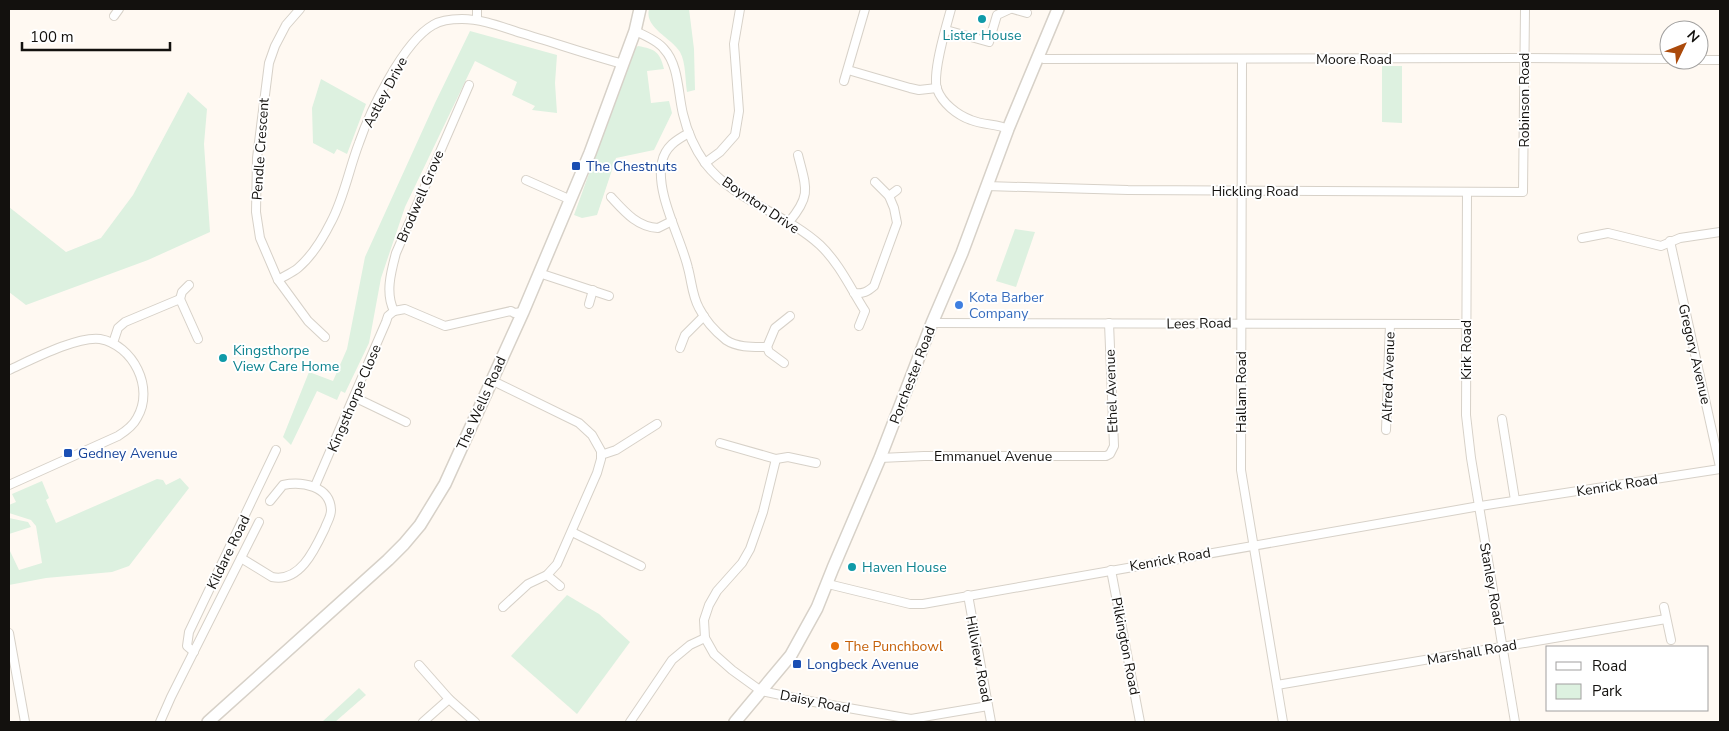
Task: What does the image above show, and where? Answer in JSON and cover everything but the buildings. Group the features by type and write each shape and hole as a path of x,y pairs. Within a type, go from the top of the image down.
{"street":[{"path":"114,16 119,9"},
{"name":"Pendle Crescent","path":"300,9 286,25 268,63 257,158 256,212 260,238 278,280 308,321 325,337"},
{"path":"477,9 477,20"},
{"name":"The Wells Road","path":"208,722 368,580 404,544 431,509 445,484 523,312 571,200 635,31 640,9"},
{"path":"705,163 720,152 735,135 739,110 734,44 740,9"},
{"path":"844,81 865,9"},
{"path":"950,9 936,72 937,88 942,99 961,115 991,126 1002,126 1008,129"},
{"path":"946,30 989,42 997,15 1011,9 1027,13"},
{"name":"Porchester Road","path":"735,722 795,648 828,584 832,568 880,458 932,322 962,253 1008,129 1058,9"},
{"name":"Robinson Road","path":"1523,192 1525,9"},
{"name":"Astley Drive","path":"278,280 298,268 313,251 331,222 339,204 359,142 398,63 421,34 433,25 447,20 477,20 623,64"},
{"name":"Boynton Drive","path":"635,31 663,48 668,55 675,74 683,116 689,133 705,163 742,195 789,222 820,245 840,270 865,311 859,326"},
{"name":"Moore Road","path":"1038,57 1659,59"},
{"name":"Hallam Road","path":"1242,59 1241,470 1283,722"},
{"path":"848,70 910,88 920,90 937,88"},
{"name":"Brodwell Grove","path":"394,311 390,304 389,296 396,253 469,85"},
{"path":"689,133 668,147 662,162 661,183 688,269 693,295 704,316 727,340 743,346 767,347"},
{"path":"789,222 801,208 806,192 798,154"},
{"path":"526,180 571,200"},
{"path":"854,293 861,294 867,292 874,286 897,223 889,196 875,182"},
{"name":"Hickling Road","path":"986,186 1241,191 1523,192"},
{"path":"889,196 896,190"},
{"name":"Kirk Road","path":"1467,192 1466,415 1479,506"},
{"path":"611,197 627,214 641,224 658,228 672,221"},
{"path":"1582,238 1608,234 1661,246 1670,241 1720,232"},
{"name":"Gregory Avenue","path":"1670,241 1720,468"},
{"path":"539,273 609,296"},
{"path":"189,285 182,292 180,300 198,339"},
{"path":"589,304 593,290"},
{"path":"113,343 118,328 124,322 180,300"},
{"path":"394,311 405,310 445,326 511,311 514,313 523,312"},
{"name":"Kingsthorpe Close","path":"315,486 388,316 394,311"},
{"path":"680,348 685,335 704,316"},
{"path":"784,363 769,352 767,347 775,328 790,316"},
{"name":"Lees Road","path":"932,322 1466,324"},
{"name":"Ethel Avenue","path":"1106,456 1110,454 1114,446 1109,323"},
{"name":"Alfred Avenue","path":"1386,430 1390,324"},
{"path":"9,370 85,339 99,339 113,343 124,351 141,374 143,385 141,410 129,429 118,436 9,485"},
{"path":"491,380 579,423 597,443 601,454 597,473 557,564 547,575 528,584 503,607"},
{"path":"354,397 406,422"},
{"path":"1502,419 1515,500"},
{"path":"601,454 616,450 657,424"},
{"path":"720,443 776,459 788,457 816,464"},
{"name":"Kildare Road","path":"194,652 187,646 189,632 276,450"},
{"name":"Emmanuel Avenue","path":"880,458 924,456 1106,456"},
{"path":"761,691 714,654 705,638 704,620 709,605 717,591 742,563 750,549 763,512 776,459"},
{"name":"Kenrick Road","path":"828,584 910,604 923,604 1479,506 1720,468"},
{"path":"270,501 283,485 301,483 315,486"},
{"name":"Kildare Road","path":"242,558 272,577 277,578 289,575 306,562 317,547 331,516 328,499 315,486"},
{"name":"Stanley Road","path":"1479,506 1515,722"},
{"name":"Kildare Road","path":"162,721 259,522"},
{"path":"572,532 641,566"},
{"name":"Pilkington Road","path":"1111,570 1140,722"},
{"path":"547,575 560,586"},
{"name":"Hillview Road","path":"968,595 991,722"},
{"path":"1664,607 1671,640"},
{"name":"Marshall Road","path":"1277,685 1666,619"},
{"path":"9,633 25,722"},
{"path":"630,722 672,660 680,652 705,638"},
{"path":"419,665 448,699 475,722"},
{"name":"Daisy Road","path":"761,691 911,719 988,706"},
{"path":"423,722 448,699"}],"green space":[{"path":"649,9 689,9 694,49 695,90 687,92 682,56 676,47 651,22"},
{"path":"470,31 557,55 555,83 557,113 532,110 535,106 512,95 517,82 475,61 405,207 381,278 369,343 345,393 341,391 337,400 317,391 291,445 283,437 309,372 333,381 347,349 365,257"},
{"path":"638,46 653,50 661,59 664,69 647,71 651,103 669,101 672,113 654,150 616,158 597,215 582,218 574,215 634,49"},
{"path":"1382,66 1402,66 1402,123 1382,122"},
{"path":"321,79 366,104 347,154 337,149 334,154 313,143 312,108"},
{"path":"188,92 207,109 204,144 210,232 148,260 26,305 9,292 9,207 66,252 101,238 133,195"},
{"path":"1015,229 1035,232 1016,287 996,281"},
{"path":"180,478 189,488 129,566 112,572 46,578 9,585 9,549 19,570 42,563 36,526 31,520 9,513 9,505 16,502 12,494 42,481 49,498 46,500 56,523 157,479 163,480 166,485"},
{"path":"9,518 28,522 31,527 9,534"},
{"path":"567,595 599,614 630,642 577,714 511,656"},
{"path":"359,688 366,695 335,722 322,722"}],"place":[{"name":"Lister House","path":"982,19"},
{"name":"The Chestnuts","path":"576,166"},
{"name":"Kota Barber Company","path":"959,305"},
{"name":"Kingsthorpe View Care Home","path":"223,358"},
{"name":"Gedney Avenue","path":"68,453"},
{"name":"Haven House","path":"852,567"},
{"name":"The Punchbowl","path":"835,646"},
{"name":"Longbeck Avenue","path":"797,664"}]}
